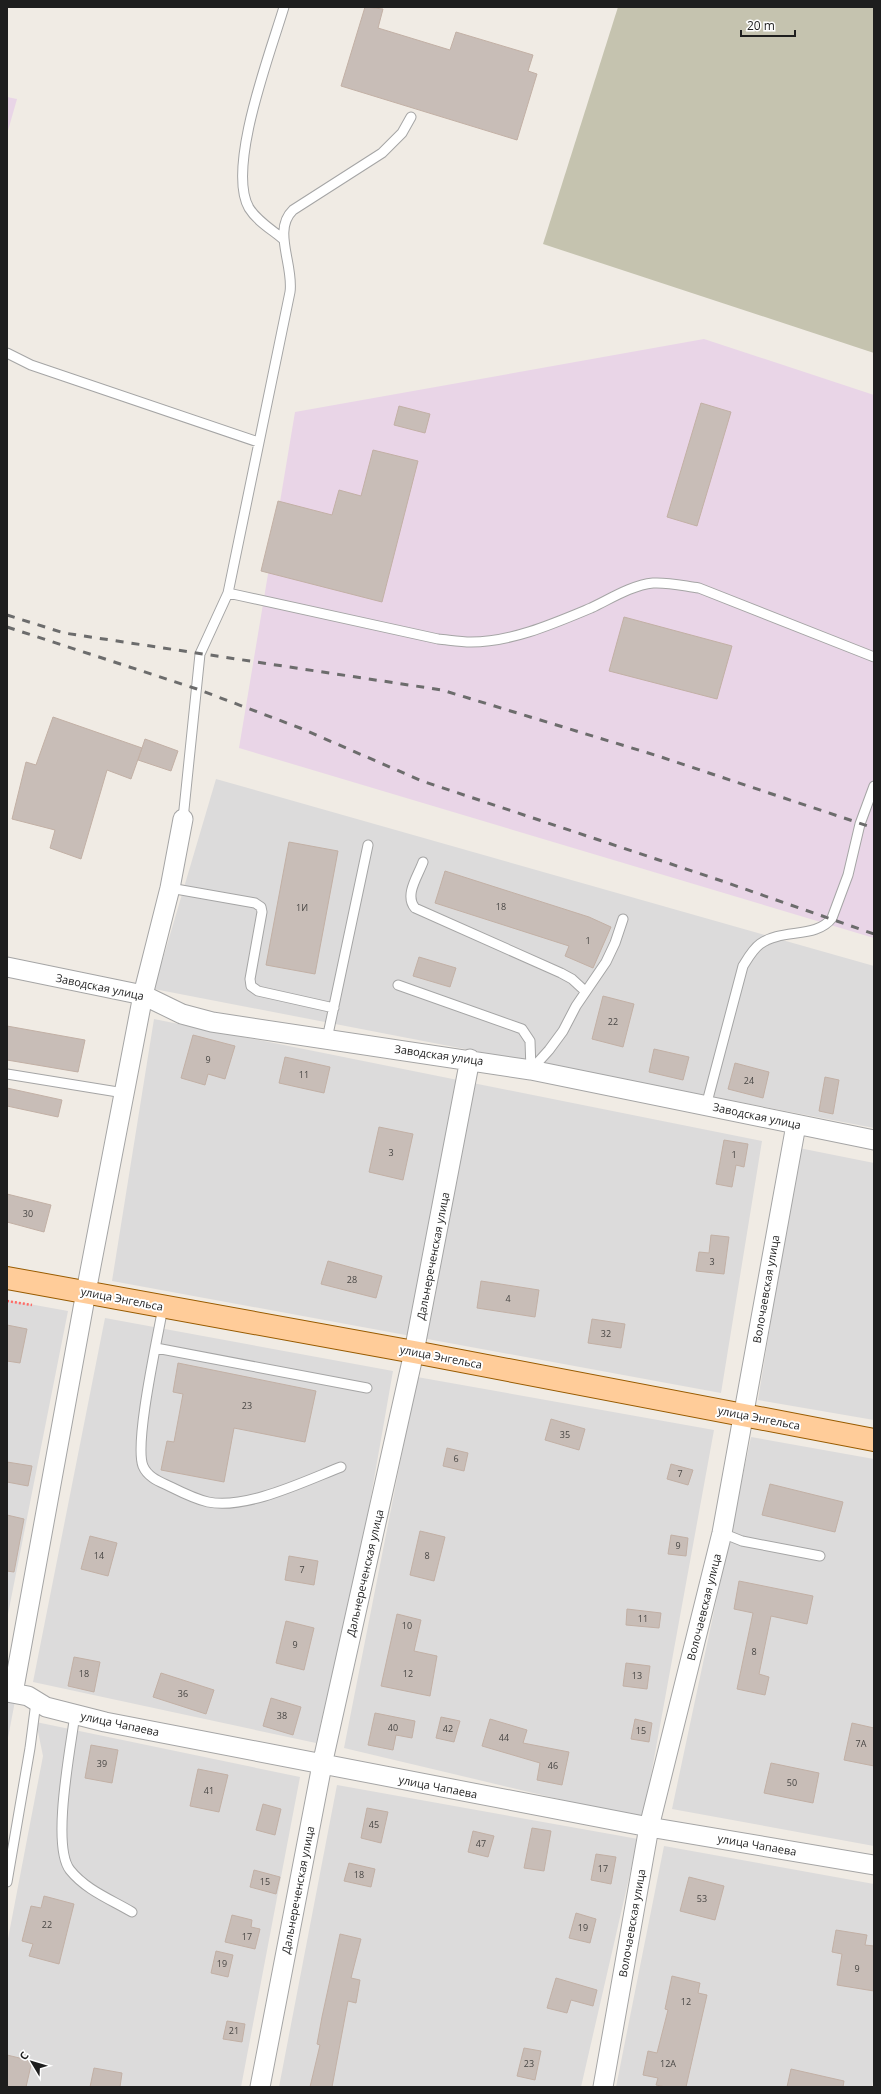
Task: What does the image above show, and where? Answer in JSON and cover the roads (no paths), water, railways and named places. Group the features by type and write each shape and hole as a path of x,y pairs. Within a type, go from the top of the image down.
{"main road":[{"name":"улица Энгельса","path":"7,1278 414,1352 874,1440"}],"street":[{"path":"10,1693 143,995 170,888 182,819"},
{"name":"Заводская улица","path":"7,967 143,995 182,1014 198,1019 253,1029 470,1059 531,1070 874,1140"},
{"name":"Дальнереченская улица","path":"260,2087 322,1765 414,1352 470,1059"},
{"name":"Волочаевская улица","path":"603,2087 649,1827 722,1533 796,1125"},
{"name":"улица Чапаева","path":"10,1693 28,1696 46,1707 75,1714 322,1765 649,1827 874,1866"}],"lane":[{"path":"283,239 257,219 249,207 243,189 244,150 284,7"},
{"path":"182,819 200,654 228,593 292,280 283,239 284,223 290,213 314,195 382,153 402,133 411,118"},
{"path":"7,353 31,365 258,442"},
{"path":"228,593 438,639 472,642 501,639 532,630 577,614 615,596 653,583 675,585 699,588 874,657"},
{"path":"706,1106 743,966 760,944 773,937 813,930 828,924 832,918 848,875 860,824 874,786"},
{"path":"327,1039 368,845"},
{"path":"423,862 410,895 410,902 415,908 561,973 572,979 585,992"},
{"path":"170,888 255,903 261,907 262,912 250,979 251,986 258,991 334,1008"},
{"path":"531,1070 549,1050 563,1031 585,992 606,962 615,943 623,919"},
{"path":"398,985 522,1029 530,1041 531,1070"},
{"path":"7,1074 124,1093"},
{"path":"163,1307 142,1432 140,1454 143,1466 149,1476 191,1497 208,1502 225,1503 253,1499 341,1467"},
{"path":"156,1348 367,1388"},
{"path":"722,1533 742,1541 820,1556"},
{"path":"7,1882 30,1748 36,1702"},
{"path":"75,1714 60,1827 62,1850 68,1869 80,1882 94,1892 132,1912"}],"railway":[{"path":"7,615 64,633 442,690 658,756 874,828"},
{"path":"7,627 197,689 300,728 422,781 719,880 874,934"}]}
